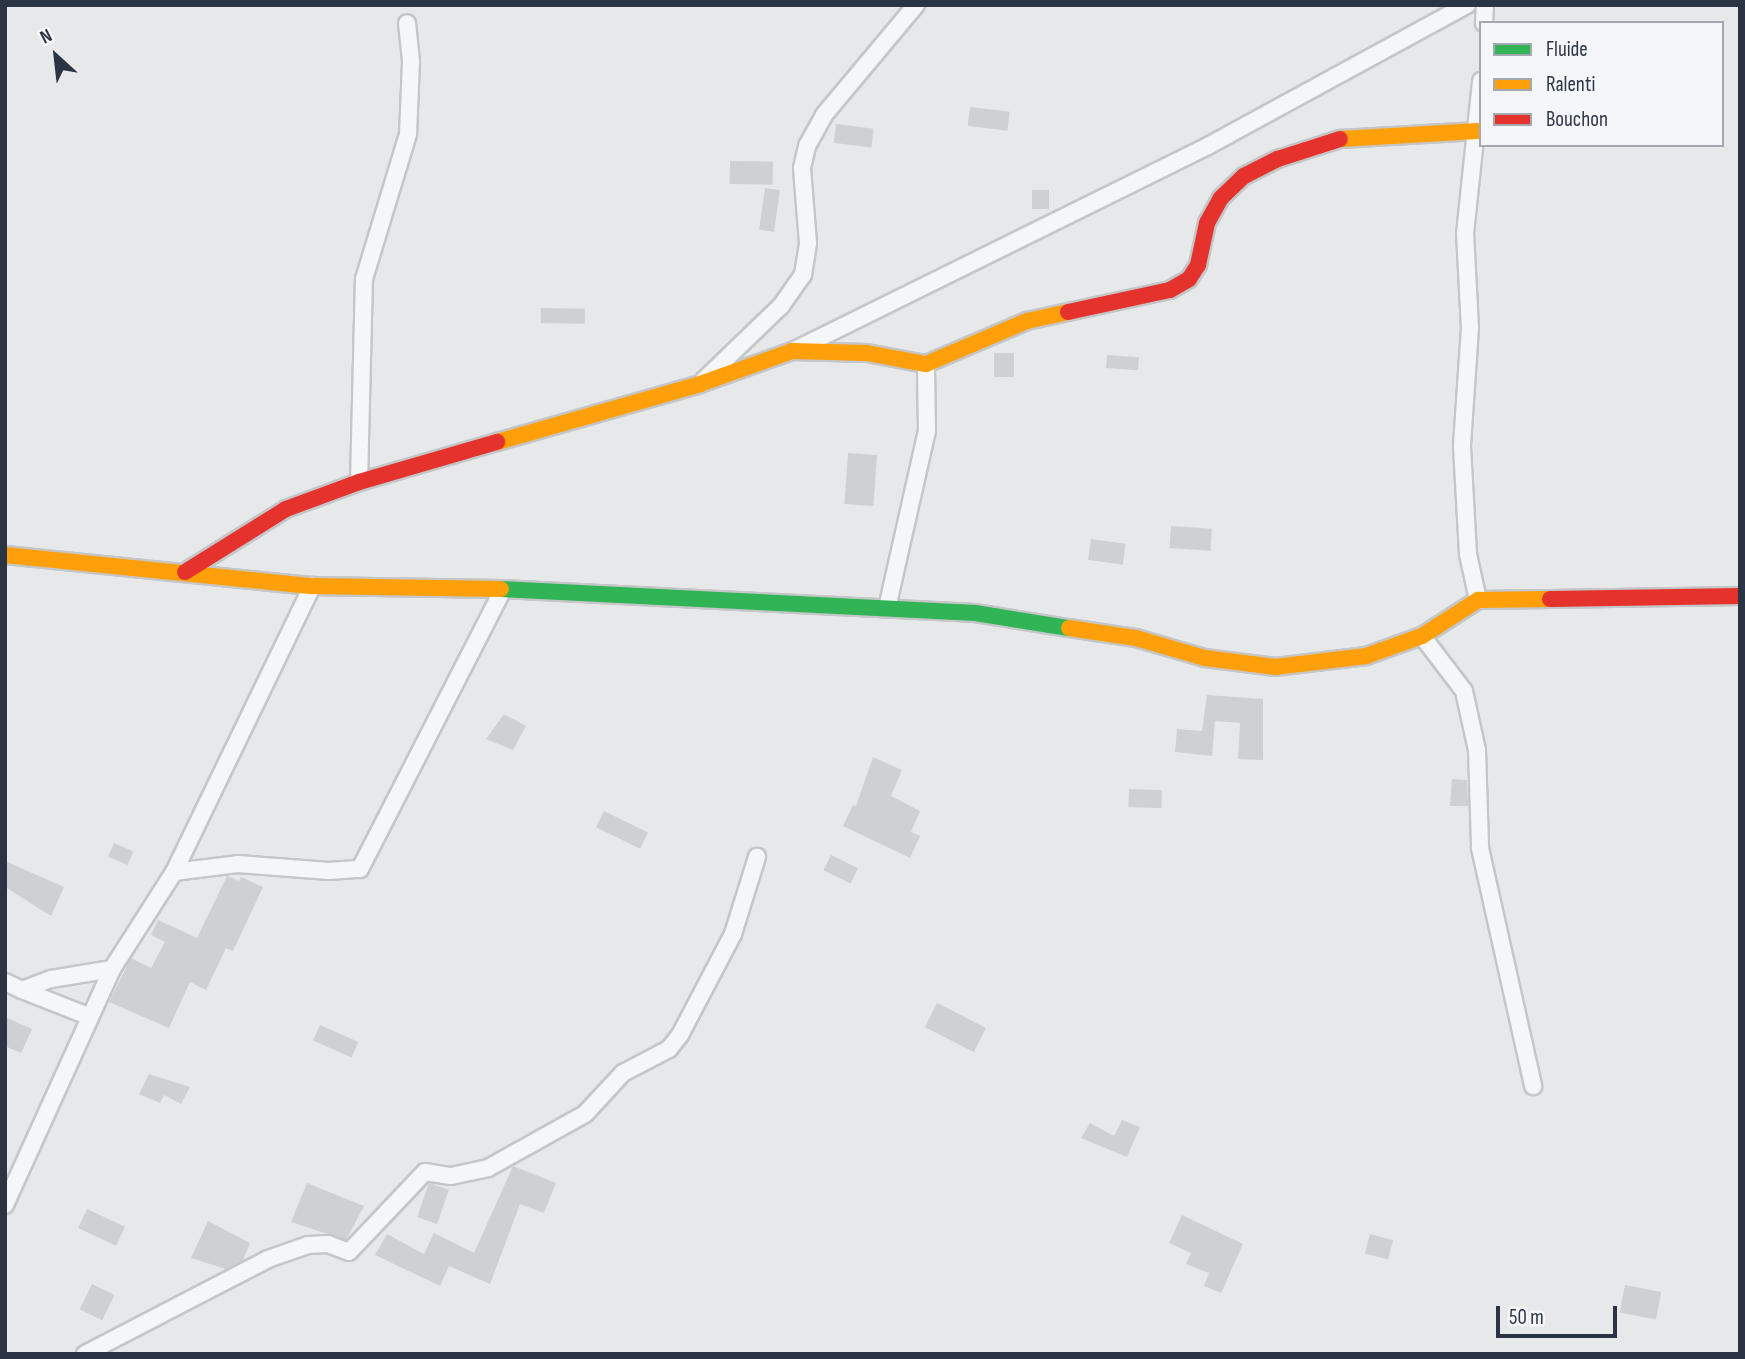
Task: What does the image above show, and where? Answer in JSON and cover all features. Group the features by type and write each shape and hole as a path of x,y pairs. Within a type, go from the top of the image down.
{"street":[{"path":"700,384 781,306 803,275 808,243 802,168 807,146 824,115 916,5"},
{"path":"185,572 286,509 359,482 700,384 792,351 1208,146 1467,5"},
{"path":"359,482 364,279 408,134 411,61 407,23"},
{"path":"1478,600 1468,554 1462,445 1470,328 1465,234 1479,114"},
{"path":"792,351 867,353 926,364 1027,321 1170,290 1189,279 1198,265 1207,223 1221,198 1244,176 1304,147 1369,135 1478,131"},
{"path":"887,608 928,431 926,364"},
{"path":"5,555 312,586 503,589 975,613 1136,638 1205,658 1275,667 1366,656 1422,636 1478,600 1740,596"},
{"path":"5,1205 12,1175 68,1071 88,1016 112,969 173,872 312,586"},
{"path":"173,872 238,864 319,871 360,869 503,589"},
{"path":"1422,636 1464,691 1477,750 1480,848 1533,1086"},
{"path":"85,1354 268,1259 308,1245 328,1244 349,1252 425,1172 451,1176 488,1168 585,1114 623,1073 669,1049 680,1035 733,934 757,857"},
{"path":"22,990 51,979 112,969"},
{"path":"5,982 88,1016"}],"building":[{"path":"970,107 1010,112 1007,131 968,126"},
{"path":"836,124 874,129 871,147 834,143"},
{"path":"730,161 773,162 773,185 730,184"},
{"path":"765,188 780,190 774,232 759,230"},
{"path":"1032,190 1049,190 1049,209 1032,209"},
{"path":"541,308 585,309 585,324 541,323"},
{"path":"994,353 1014,353 1014,377 994,377"},
{"path":"1107,355 1139,357 1138,370 1106,368"},
{"path":"848,453 877,455 873,506 844,504"},
{"path":"1171,526 1212,529 1210,551 1169,548"},
{"path":"1091,539 1126,544 1123,565 1088,560"},
{"path":"1207,695 1263,699 1263,760 1238,759 1240,723 1215,721 1212,756 1175,752 1177,729 1202,731"},
{"path":"504,714 526,726 513,750 486,739"},
{"path":"873,757 902,770 891,796 920,811 911,832 920,836 910,858 843,826 853,805 856,806"},
{"path":"1452,779 1467,780 1468,806 1450,806"},
{"path":"1129,789 1162,790 1161,808 1128,807"},
{"path":"604,811 648,832 640,849 596,827"},
{"path":"114,843 133,851 127,865 108,857"},
{"path":"831,855 858,868 851,883 824,870"},
{"path":"5,861 64,887 51,916 5,887"},
{"path":"227,876 239,881 241,877 263,887 233,951 226,948 206,990 190,982 169,1028 109,1002 131,958 151,968 165,942 151,935 158,920 197,938"},
{"path":"937,1003 986,1028 974,1052 925,1027"},
{"path":"5,1017 32,1029 21,1053 5,1046"},
{"path":"320,1025 358,1042 351,1058 313,1041"},
{"path":"149,1074 190,1087 181,1104 164,1095 160,1103 139,1094"},
{"path":"1122,1120 1140,1127 1127,1157 1081,1138 1090,1123 1114,1136"},
{"path":"513,1166 556,1183 544,1213 520,1204 490,1284 449,1266 440,1286 375,1255 387,1234 424,1254 434,1233 474,1253"},
{"path":"307,1183 364,1206 346,1240 291,1222"},
{"path":"429,1183 449,1190 437,1224 417,1217"},
{"path":"87,1209 125,1227 116,1246 78,1228"},
{"path":"1182,1215 1243,1244 1221,1293 1204,1286 1209,1273 1186,1264 1191,1253 1169,1243"},
{"path":"208,1221 250,1243 243,1260 226,1269 191,1258"},
{"path":"1370,1234 1393,1240 1388,1260 1365,1253"},
{"path":"92,1284 114,1295 102,1320 80,1309"},
{"path":"1625,1285 1661,1292 1656,1320 1620,1312"}],"traffic: fast":[{"path":"501,589 975,613 1069,628"}],"traffic: slow":[{"path":"1340,139 1478,131"},
{"path":"497,442 700,384 792,351 867,353 926,364 1027,321 1068,312"},
{"path":"5,555 312,586 501,589"},
{"path":"1069,628 1136,638 1205,658 1275,667 1366,656 1422,636 1478,600 1550,599"}],"traffic: jam":[{"path":"1068,312 1170,290 1189,279 1198,265 1207,223 1221,198 1244,176 1278,159 1340,139"},
{"path":"185,572 286,509 359,482 497,442"},
{"path":"1550,599 1740,596"}]}
